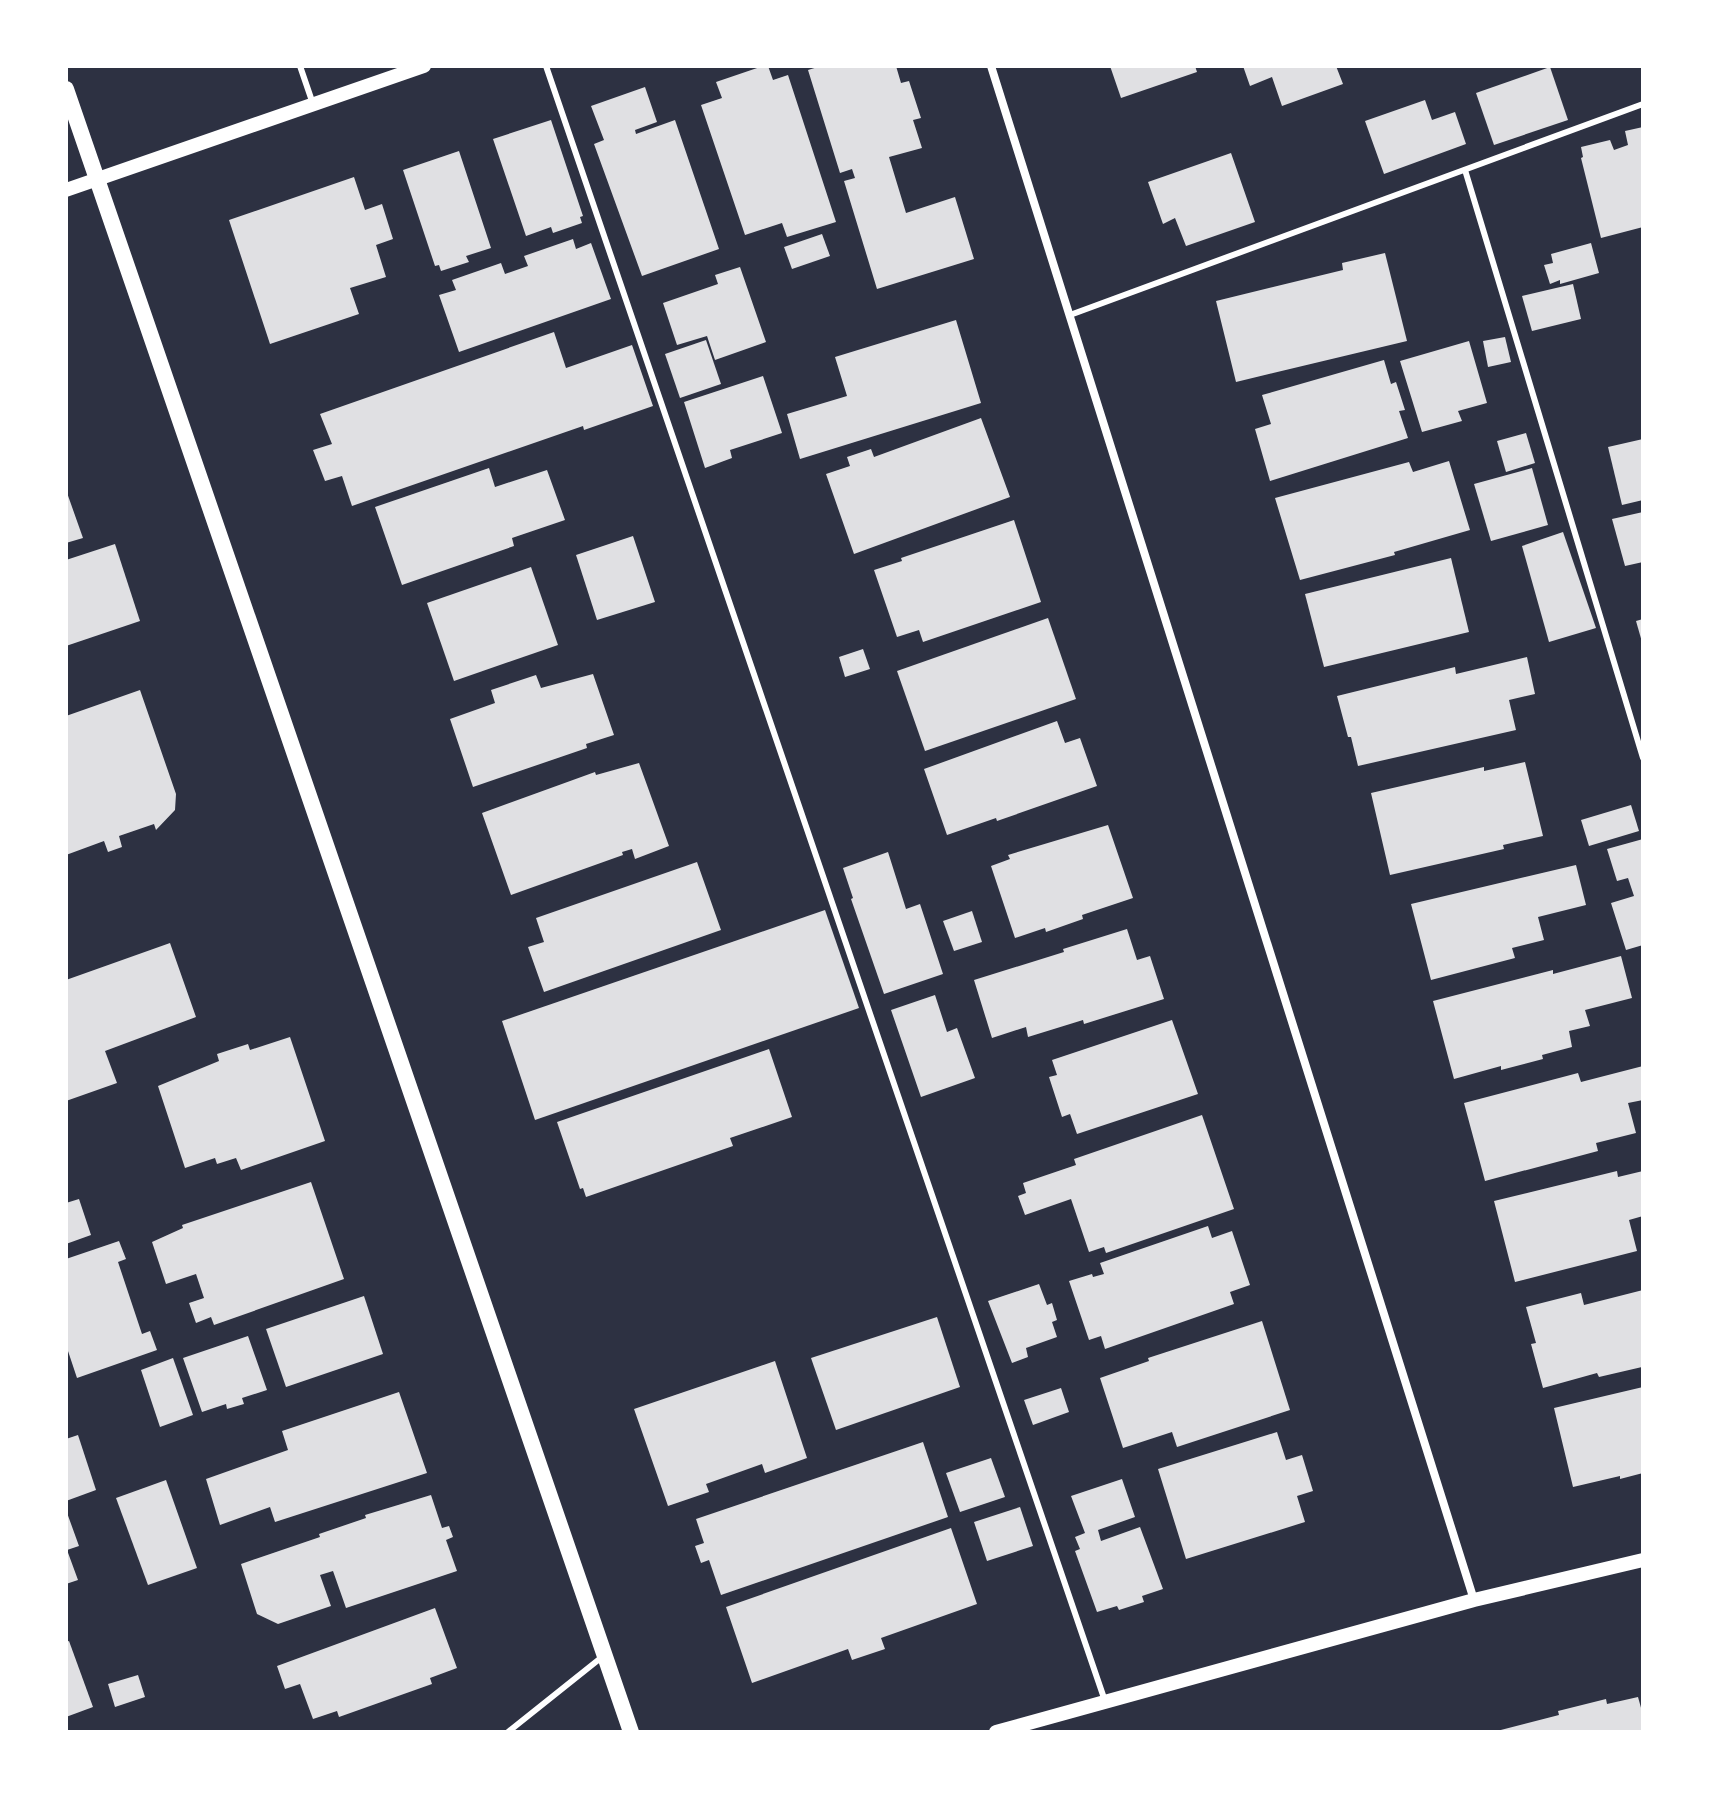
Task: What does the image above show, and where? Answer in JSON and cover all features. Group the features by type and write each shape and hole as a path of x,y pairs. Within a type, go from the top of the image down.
{"main road":[{"path":"66,89 631,1732"}],"street":[{"path":"66,190 424,66"},
{"path":"991,66 1474,1600"},
{"path":"996,1732 1474,1600 1643,1560"}],"lane":[{"path":"300,66 314,105"},
{"path":"546,66 1105,1701"},
{"path":"1070,315 1643,104"},
{"path":"1465,170 1643,758"},
{"path":"508,1732 604,1655"}],"building":[{"path":"768,66 773,80 788,75 836,222 787,237 782,223 745,235 701,105 722,98 716,82"},
{"path":"821,66 896,66 901,83 909,81 921,118 913,120 922,148 889,157 906,213 955,197 974,259 877,289 844,181 855,178 852,169 840,173 808,70"},
{"path":"1110,66 1195,66 1197,72 1121,98"},
{"path":"1243,66 1336,66 1343,84 1282,106 1272,77 1250,86"},
{"path":"1550,67 1568,120 1494,145 1476,93"},
{"path":"645,87 657,122 635,130 636,134 675,120 719,249 642,276 594,144 604,140 591,106"},
{"path":"1425,100 1432,120 1455,112 1466,144 1384,174 1365,121"},
{"path":"551,120 583,216 580,217 582,223 553,233 551,227 526,236 493,139"},
{"path":"1643,127 1643,227 1601,238 1581,147 1610,140 1614,150 1628,145 1625,131"},
{"path":"459,151 491,248 466,256 469,262 441,271 439,265 435,266 403,170"},
{"path":"1231,153 1255,222 1186,246 1175,218 1163,224 1148,182"},
{"path":"354,177 365,210 382,204 393,239 376,245 386,277 350,288 359,314 270,344 229,220"},
{"path":"822,234 830,256 792,269 784,247"},
{"path":"573,239 576,249 591,243 611,299 459,352 439,295 456,290 452,280 501,263 505,274 528,266 524,256"},
{"path":"1591,243 1599,273 1550,284 1544,265 1553,263 1551,254"},
{"path":"1385,253 1407,341 1236,382 1216,301 1343,270 1342,263"},
{"path":"740,267 766,342 715,360 707,336 677,345 663,303 718,284 715,275"},
{"path":"1573,284 1581,319 1532,331 1522,296"},
{"path":"956,320 981,403 800,459 787,414 847,396 835,357"},
{"path":"554,332 566,368 632,345 653,406 584,430 583,426 352,506 342,476 325,481 313,450 332,444 320,414"},
{"path":"1505,337 1511,362 1488,367 1483,341"},
{"path":"706,340 721,384 680,398 665,354"},
{"path":"1469,341 1487,403 1458,411 1462,421 1422,432 1400,361"},
{"path":"1384,360 1391,384 1396,382 1405,410 1399,411 1408,438 1270,481 1255,429 1271,424 1262,395"},
{"path":"763,376 782,433 730,450 732,458 705,468 684,402"},
{"path":"981,418 1010,497 854,554 826,474 850,466 847,457 871,449 874,457"},
{"path":"1526,433 1535,463 1506,472 1497,441"},
{"path":"1643,439 1643,500 1622,505 1608,447"},
{"path":"1449,461 1470,530 1394,552 1395,555 1300,580 1275,498 1409,462 1413,472"},
{"path":"489,468 495,487 547,470 565,520 512,538 514,546 402,585 375,507"},
{"path":"1532,468 1548,525 1491,541 1474,484"},
{"path":"66,490 83,538 66,543"},
{"path":"1643,512 1643,562 1625,566 1612,519"},
{"path":"1014,520 1041,602 923,642 919,630 897,637 874,570"},
{"path":"1563,532 1596,628 1549,642 1522,546"},
{"path":"633,536 655,602 597,620 576,555"},
{"path":"115,544 140,621 66,646 66,560"},
{"path":"1451,558 1469,632 1324,667 1305,594"},
{"path":"531,567 558,645 454,681 427,603"},
{"path":"1048,618 1076,699 925,751 897,671"},
{"path":"1643,619 1643,642 1642,642 1636,621"},
{"path":"863,649 870,669 845,677 839,657"},
{"path":"1527,657 1535,694 1509,700 1516,730 1358,766 1337,696 1455,667 1456,674"},
{"path":"593,674 614,735 586,744 587,748 473,787 450,719 495,703 491,690 536,675 541,688"},
{"path":"140,690 176,794 175,810 156,830 154,824 119,836 122,847 108,852 104,841 66,855 66,716"},
{"path":"1057,721 1065,743 1080,738 1097,786 947,835 924,769"},
{"path":"1525,762 1543,836 1503,845 1504,849 1390,875 1371,793 1484,767 1484,771"},
{"path":"639,763 669,846 635,859 632,849 622,852 623,855 511,895 482,813 595,772 596,775"},
{"path":"1631,805 1639,831 1589,846 1581,820"},
{"path":"1108,825 1133,898 1082,915 1083,919 1046,932 1045,928 1015,938 991,866 1010,859 1008,855"},
{"path":"1643,839 1643,945 1626,950 1611,903 1634,896 1628,878 1617,881 1607,849"},
{"path":"888,852 906,909 920,904 943,974 884,994 843,868"},
{"path":"697,862 721,930 544,992 528,947 544,942 536,918"},
{"path":"1576,865 1586,905 1538,917 1544,940 1512,948 1515,958 1431,980 1411,904"},
{"path":"825,910 859,1008 535,1120 502,1021"},
{"path":"972,911 982,942 954,951 943,921"},
{"path":"1127,929 1137,960 1150,956 1164,999 1084,1024 1083,1020 1028,1037 1026,1027 992,1038 974,980"},
{"path":"170,943 196,1017 105,1051 117,1083 66,1101 66,980"},
{"path":"1621,956 1632,998 1585,1010 1590,1026 1569,1031 1572,1047 1542,1055 1543,1059 1454,1079 1433,1001"},
{"path":"935,995 947,1032 957,1028 975,1078 921,1097 891,1010"},
{"path":"1172,1020 1198,1094 1077,1134 1070,1114 1062,1117 1049,1077 1057,1075 1052,1060"},
{"path":"290,1037 325,1141 241,1170 236,1158 217,1164 215,1158 185,1168 158,1086 219,1061 217,1054 248,1044 250,1050"},
{"path":"769,1049 792,1117 730,1138 733,1146 586,1197 583,1188 580,1189 557,1122"},
{"path":"1643,1066 1643,1100 1628,1103 1636,1133 1596,1143 1598,1151 1485,1181 1464,1103 1578,1073 1581,1082"},
{"path":"1202,1115 1234,1209 1106,1253 1104,1247 1089,1252 1071,1199 1025,1215 1018,1196 1026,1193 1023,1183 1076,1165 1074,1159"},
{"path":"1617,1171 1618,1177 1643,1171 1643,1216 1629,1220 1637,1251 1515,1282 1494,1201"},
{"path":"311,1182 344,1279 214,1325 211,1317 196,1323 189,1303 204,1298 196,1274 166,1284 152,1242 183,1228 182,1225"},
{"path":"79,1199 91,1235 66,1244 66,1203"},
{"path":"1208,1226 1212,1238 1232,1231 1250,1285 1230,1292 1234,1304 1105,1349 1101,1336 1089,1340 1069,1281 1104,1274 1100,1263"},
{"path":"119,1241 126,1259 118,1262 142,1334 150,1331 157,1350 77,1378 66,1345 66,1259"},
{"path":"1039,1284 1047,1305 1052,1303 1057,1320 1052,1322 1057,1337 1026,1348 1028,1357 1012,1363 988,1301"},
{"path":"1643,1290 1642,1367 1599,1377 1597,1373 1543,1388 1531,1344 1536,1343 1526,1307 1581,1293 1584,1305"},
{"path":"364,1296 383,1354 286,1387 266,1329"},
{"path":"937,1317 960,1387 836,1430 811,1358"},
{"path":"1262,1321 1290,1410 1177,1447 1172,1432 1123,1448 1100,1378 1149,1361 1148,1358"},
{"path":"248,1336 267,1390 242,1398 244,1404 227,1409 226,1404 202,1412 183,1358"},
{"path":"173,1358 193,1415 160,1427 141,1370"},
{"path":"775,1361 807,1458 765,1473 762,1464 706,1484 709,1492 668,1506 634,1409"},
{"path":"1643,1387 1643,1473 1573,1487 1554,1408"},
{"path":"1061,1388 1069,1412 1033,1425 1024,1400"},
{"path":"399,1392 427,1473 275,1522 270,1507 220,1525 206,1479 288,1450 282,1431"},
{"path":"1277,1432 1286,1460 1302,1455 1313,1491 1297,1496 1305,1522 1186,1559 1158,1469"},
{"path":"78,1435 96,1490 66,1501 66,1439"},
{"path":"923,1442 948,1517 721,1595 709,1560 701,1563 695,1546 704,1543 696,1519"},
{"path":"991,1458 1005,1497 960,1512 946,1473"},
{"path":"1122,1479 1135,1517 1098,1530 1101,1541 1140,1527 1163,1589 1142,1596 1144,1602 1119,1610 1117,1606 1097,1612 1075,1551 1080,1549 1075,1537 1085,1533 1071,1496"},
{"path":"166,1480 197,1568 148,1585 116,1498"},
{"path":"431,1495 442,1528 449,1526 453,1537 446,1540 457,1571 346,1608 333,1571 320,1575 331,1606 278,1624 257,1614 241,1564 320,1537 319,1534 366,1518 365,1515"},
{"path":"1020,1507 1033,1546 987,1561 974,1522"},
{"path":"66,1510 79,1546 67,1550 78,1580 66,1584"},
{"path":"951,1528 977,1604 881,1638 885,1649 852,1660 848,1649 752,1683 726,1607"},
{"path":"435,1608 457,1668 430,1678 432,1684 339,1717 337,1711 313,1719 300,1684 285,1689 277,1666"},
{"path":"69,1641 93,1707 66,1717 66,1642"},
{"path":"138,1675 145,1697 115,1707 108,1684"},
{"path":"1638,1697 1643,1715 1643,1732 1493,1732 1606,1699 1607,1704"}]}
